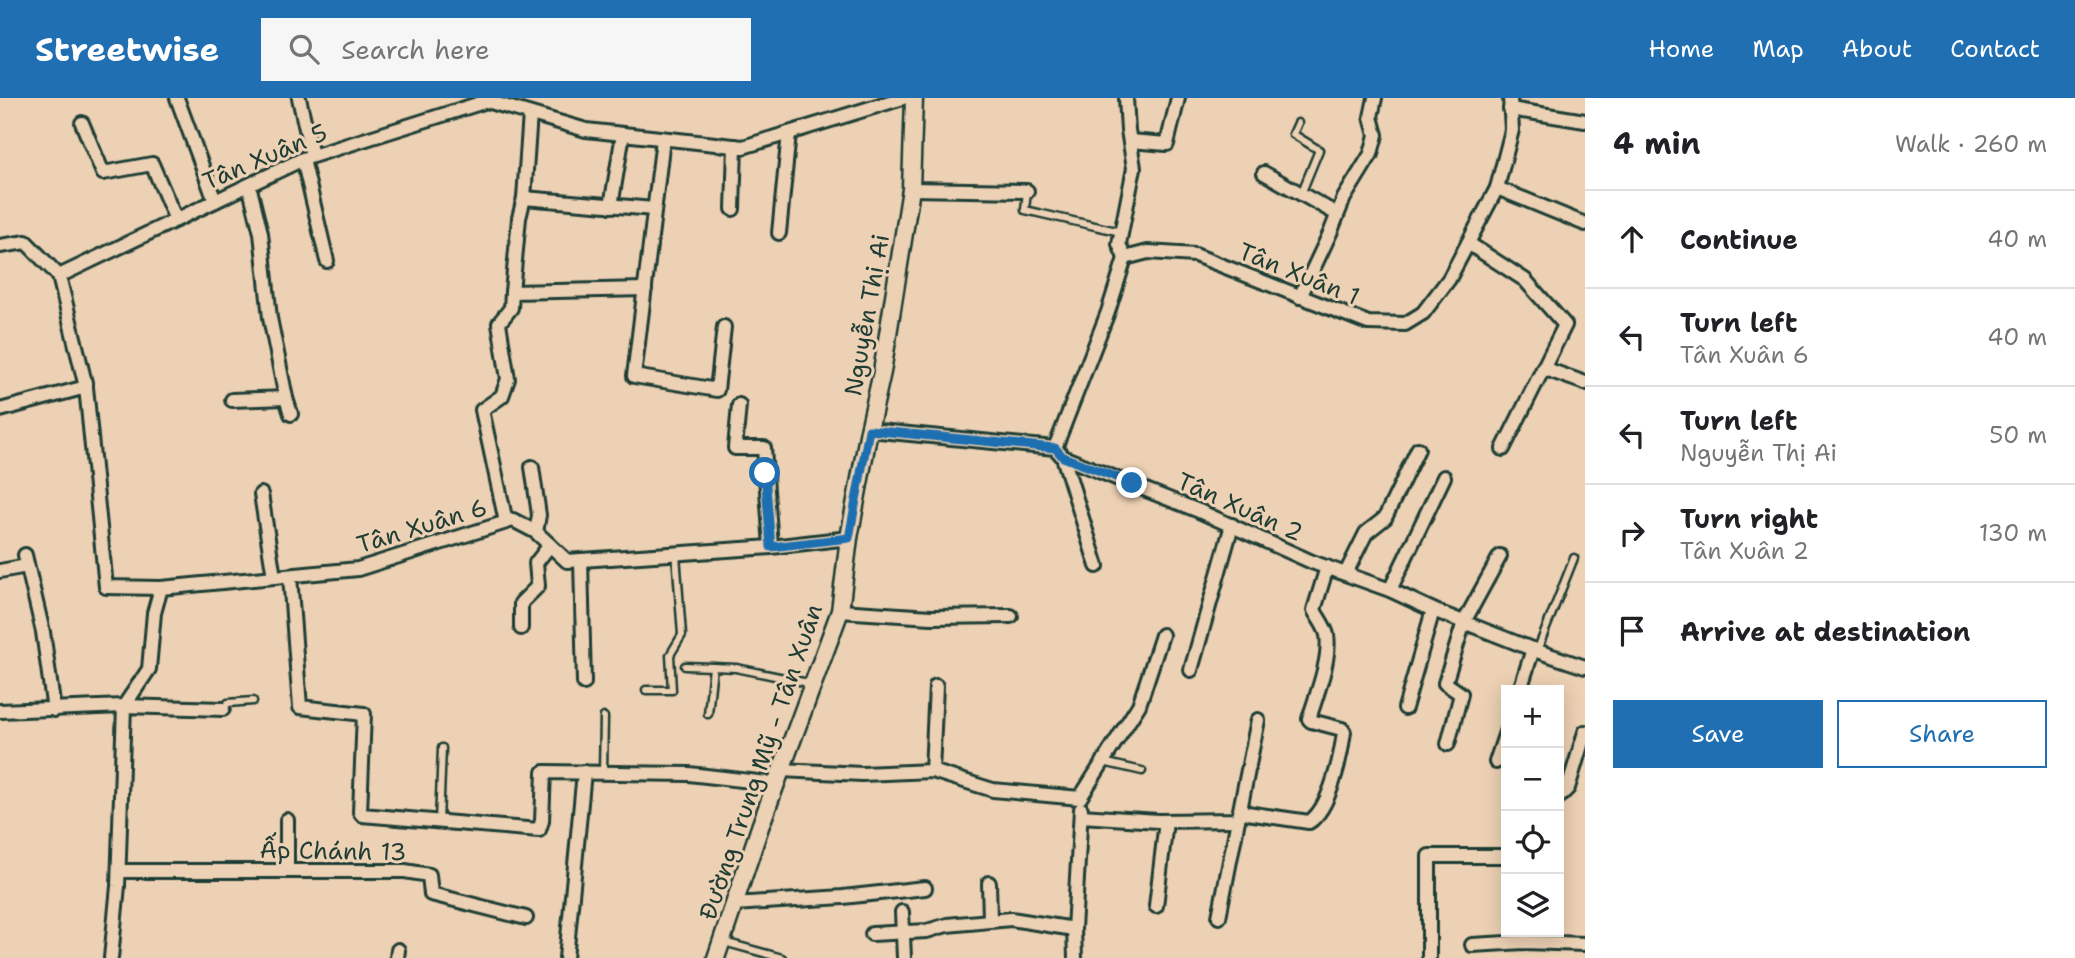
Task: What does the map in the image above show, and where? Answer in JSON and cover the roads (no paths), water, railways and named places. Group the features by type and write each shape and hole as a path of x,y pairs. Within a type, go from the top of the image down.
{"street":[{"path":"177,98 215,201"},
{"path":"299,98 307,158 327,261"},
{"name":"Tân Xuân 5","path":"59,276 307,158 487,101 586,130 743,147 903,98"},
{"name":"Nguyễn Thị Ai","path":"849,538 883,372 911,189 914,98"},
{"path":"1097,566 1059,453 1125,258 1119,244 1134,168 1126,98"},
{"path":"1130,141 1167,144 1178,98"},
{"path":"1300,297 1344,198 1371,154 1376,135 1371,117 1375,98"},
{"path":"1510,103 1585,121"},
{"name":"Tân Xuân 1","path":"1125,258 1148,252 1195,255 1368,323 1405,324 1423,313 1449,279 1497,188 1512,130 1510,103"},
{"path":"506,522 482,410 502,396 508,379 499,323 511,308 519,218 524,198 530,114"},
{"path":"82,123 103,173 152,164 176,220"},
{"path":"779,233 789,133"},
{"path":"611,206 623,134"},
{"path":"663,139 634,376 717,390 724,327"},
{"path":"733,209 735,146"},
{"path":"1264,173 1337,214"},
{"path":"249,185 261,233 270,318 291,414"},
{"path":"1497,188 1585,225"},
{"path":"911,189 1027,191"},
{"path":"524,198 654,209"},
{"path":"0,246 26,243 59,276"},
{"path":"1468,243 1525,280 1565,325 1503,449"},
{"name":"Tân Xuân 6","path":"59,276 86,387 106,587 160,588 358,569 513,520 536,532 566,561 771,547 849,538"},
{"path":"512,292 645,289"},
{"path":"1543,368 1585,383"},
{"path":"0,410 86,387"},
{"path":"232,400 286,398"},
{"path":"739,405 735,448 764,449 771,547"},
{"name":"Tân Xuân 2","path":"869,430 1059,453 1327,567 1535,650 1585,667"},
{"path":"1346,573 1366,533 1385,518 1418,449"},
{"path":"532,467 539,515 536,532"},
{"path":"1390,590 1444,477"},
{"path":"261,494 274,577"},
{"path":"1191,670 1232,525"},
{"name":"Đường Trung Mỹ - Tân Xuân","path":"716,958 778,777 840,611 849,538"},
{"path":"522,628 521,603 538,586 536,563 550,545"},
{"path":"1448,744 1461,694 1445,683 1464,622 1500,556"},
{"path":"0,570 26,560 43,632 54,710"},
{"path":"582,560 584,683"},
{"path":"1081,816 1166,821 1239,816 1309,822 1316,818 1330,791 1345,732 1309,719 1321,679 1327,645 1325,631 1314,610 1327,567"},
{"path":"290,576 300,707 364,714 360,814 539,830 542,821 544,772 778,777 932,771 993,790 1080,798"},
{"path":"111,958 118,871 124,706 149,669 154,613 160,588"},
{"path":"1405,708 1433,610"},
{"path":"840,611 931,617 1011,616"},
{"path":"1075,958 1080,798 1139,705 1162,635"},
{"path":"1522,685 1535,650"},
{"path":"932,771 936,686"},
{"path":"0,711 124,706 223,709"},
{"path":"1219,917 1258,720"},
{"path":"1564,792 1568,788 1585,733"},
{"path":"1496,762 1501,747"},
{"path":"566,958 584,772"},
{"path":"287,820 287,871"},
{"path":"1156,906 1166,821"},
{"path":"1429,958 1429,856 1501,856"},
{"name":"Ấp Chánh 13","path":"118,871 405,871 429,875 431,894 526,918"},
{"path":"989,883 990,919"},
{"path":"734,904 843,897 925,888"},
{"path":"902,912 904,958"},
{"path":"872,934 990,919 1011,919 1074,929"},
{"path":"1472,944 1585,944"}],"lane":[{"path":"1298,123 1293,134 1319,150 1301,194"},
{"path":"1027,191 1025,210 1121,232"},
{"path":"646,690 672,690 670,655 682,635 676,554"},
{"path":"1535,650 1574,558"},
{"path":"685,666 736,668 813,684"},
{"path":"708,714 713,667"},
{"path":"223,709 228,703 253,701"},
{"path":"603,773 604,717"},
{"path":"439,822 442,748"},
{"path":"1103,762 1142,771"},
{"path":"722,941 782,958"}]}
